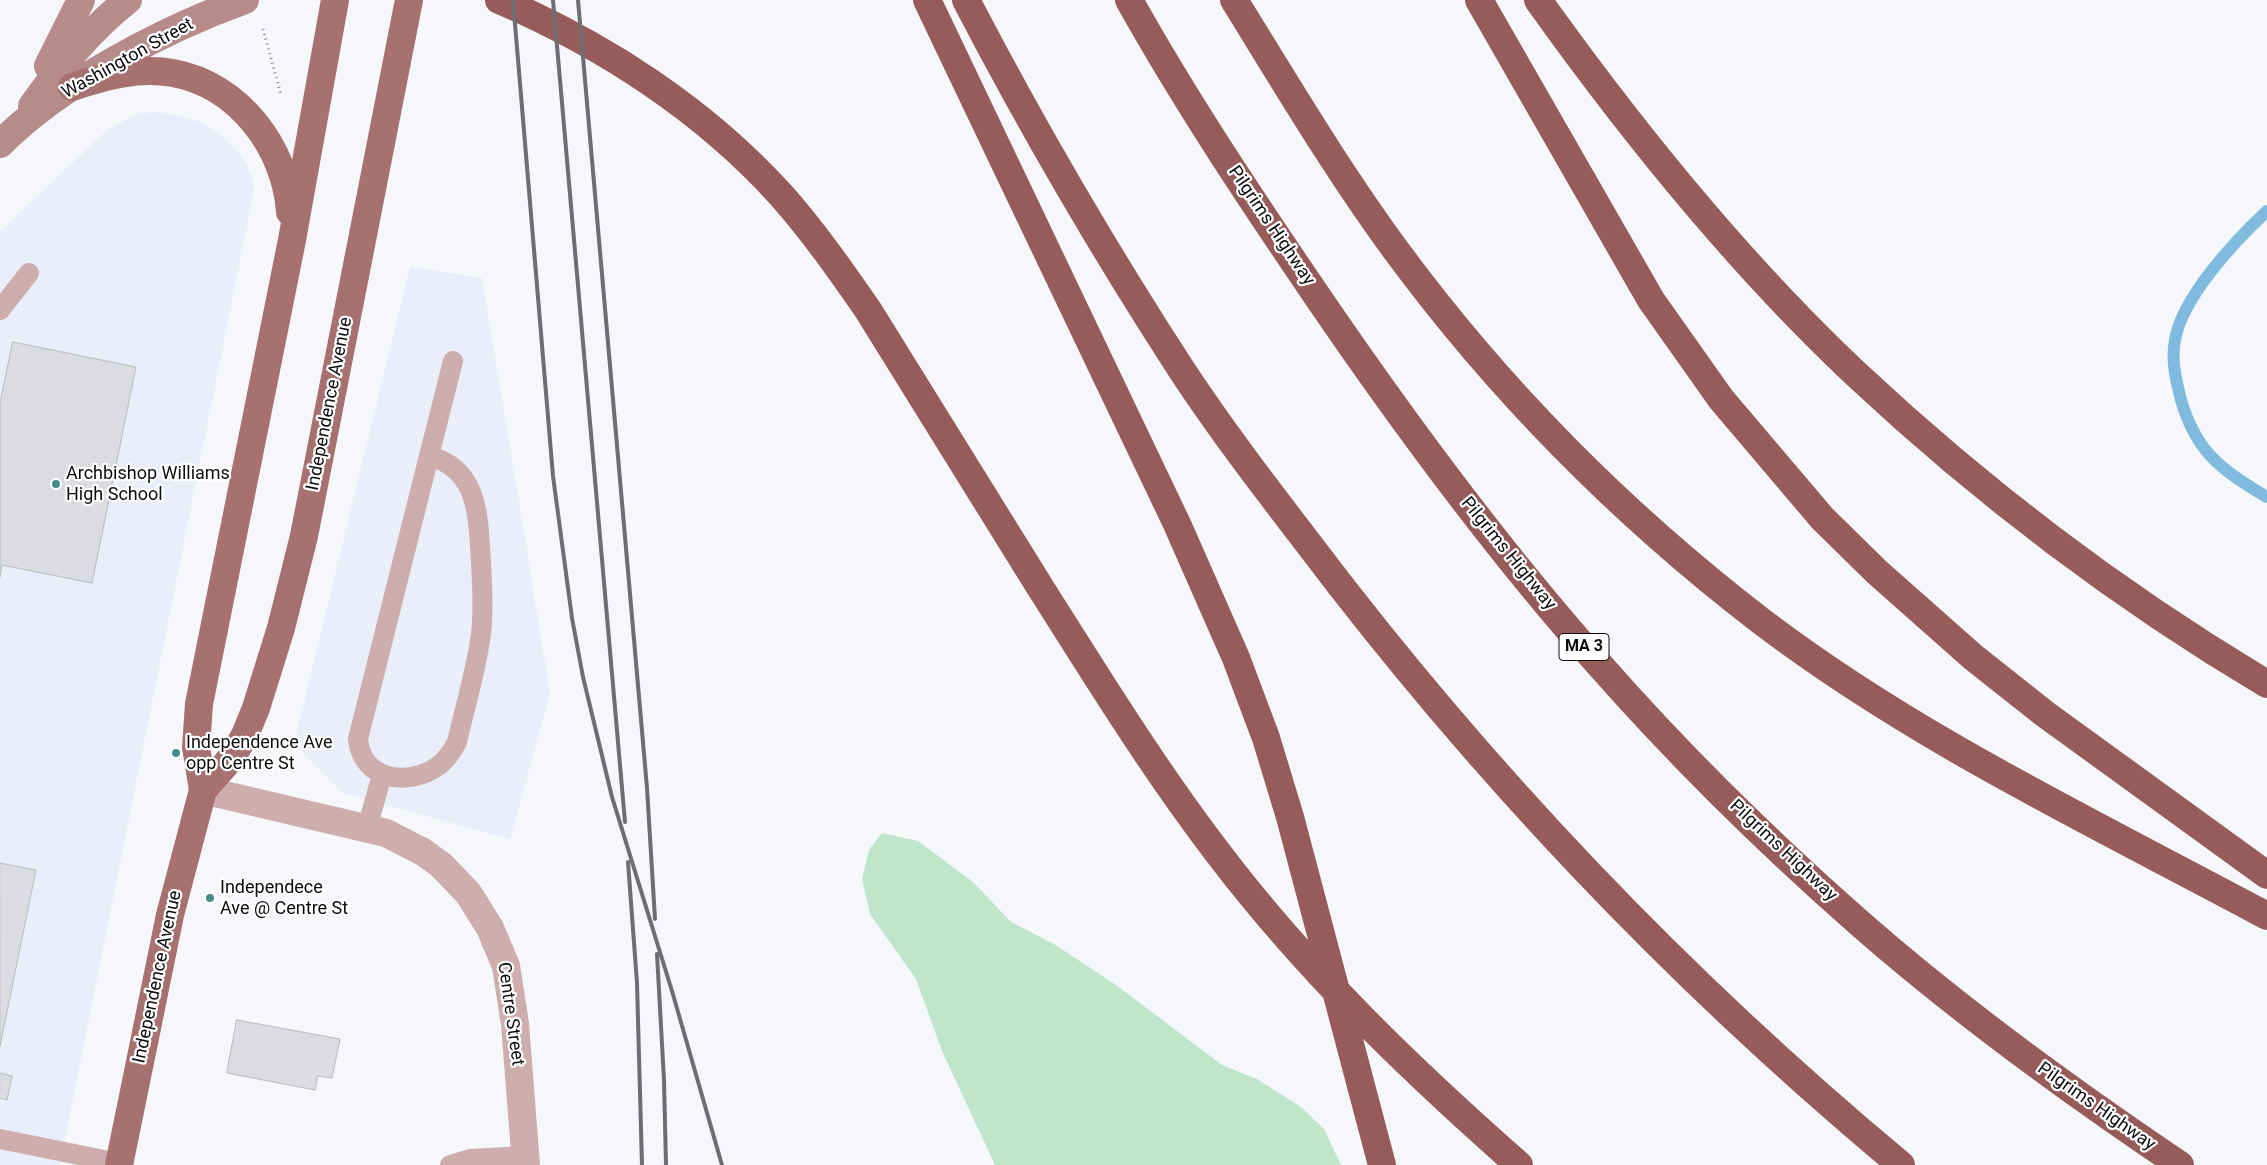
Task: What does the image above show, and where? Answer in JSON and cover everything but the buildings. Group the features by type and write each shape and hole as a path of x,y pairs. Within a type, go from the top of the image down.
{"highway":[{"path":"499,0 564,30 629,69 690,112 723,139 781,196 827,251 858,295 1147,755 1218,853 1282,932 1334,991 1423,1080 1519,1165"},
{"path":"928,0 1177,524 1236,658 1266,738 1290,817 1382,1165"},
{"path":"966,0 1034,127 1185,374 1273,497 1359,611 1501,778 1608,894 1734,1016 1814,1090 1902,1165"},
{"name":"Pilgrims Highway","path":"1129,0 1168,67 1241,183 1374,379 1501,548 1595,661 1703,775 1856,920 1912,968 2025,1057 2085,1101 2180,1165"},
{"path":"1234,0 1362,203 1397,252 1458,329 1559,441 1668,544 1763,622 1876,700 1984,764 2267,916"},
{"path":"1479,0 1650,300 1722,399 1822,518 1877,572 1972,657 2052,719 2267,875"},
{"path":"1538,0 1608,95 1673,177 1742,256 1855,373 1984,486 2080,560 2190,638 2267,684"},
{"path":"1462,1115 1523,1165"}],"main road":[{"name":"Independence Avenue","path":"204,790 196,747 199,704 292,240 335,0"},
{"name":"Independence Avenue","path":"119,1164 170,915 204,790 232,757 245,735 267,676 293,583 304,536 408,0"},
{"path":"72,87 124,72 172,73 196,79 234,102 264,135 276,155 289,197 292,240"}],"street":[{"path":"8,136 82,0"},
{"name":"Washington Street","path":"8,136 72,54 93,31 128,0"},
{"name":"Washington Street","path":"8,136 72,87 160,37 245,0"},
{"name":"Centre Street","path":"204,790 386,833 423,852 441,865 468,893 481,911 500,947 511,991 526,1161"}],"lane":[{"path":"0,310 28,274"},
{"path":"429,456 441,459 462,476 471,490 476,507 482,591 481,634 457,742 449,756 425,773 410,776 382,775 364,761 359,751 358,739 429,456 453,361"},
{"path":"367,828 382,775"},
{"path":"0,1139 119,1164"},
{"path":"450,1165 470,1159 526,1161"}],"path":[{"path":"262,26 282,99"}],"shaded area":[{"path":"158,112 198,121 219,133 238,151 248,167 253,180 253,194 60,1165 0,1165 0,231 105,132 141,113"},
{"path":"410,267 482,278 550,693 510,839 343,793 294,744"}],"green space":[{"path":"882,833 918,841 973,882 1011,922 1054,944 1116,985 1222,1065 1257,1079 1301,1107 1324,1129 1341,1165 995,1165 942,1051 916,979 870,914 862,879 869,850"}],"waterway":[{"path":"2267,211 2226,253 2199,288 2180,323 2175,340 2174,355 2176,378 2181,400 2194,433 2203,447 2224,469 2267,497"}],"railway":[{"path":"513,0 553,476 572,618 583,677 612,797 672,991 722,1165"},
{"path":"553,0 625,822"},
{"path":"578,0 647,788 655,919"},
{"path":"628,862 637,983 642,1165"},
{"path":"657,954 664,1080 666,1165"}],"place":[{"name":"Archbishop Williams High School","path":"56,484"},
{"name":"Independence Ave opp Centre St","path":"176,753"},
{"name":"Independece Ave @ Centre St","path":"210,898"}]}
